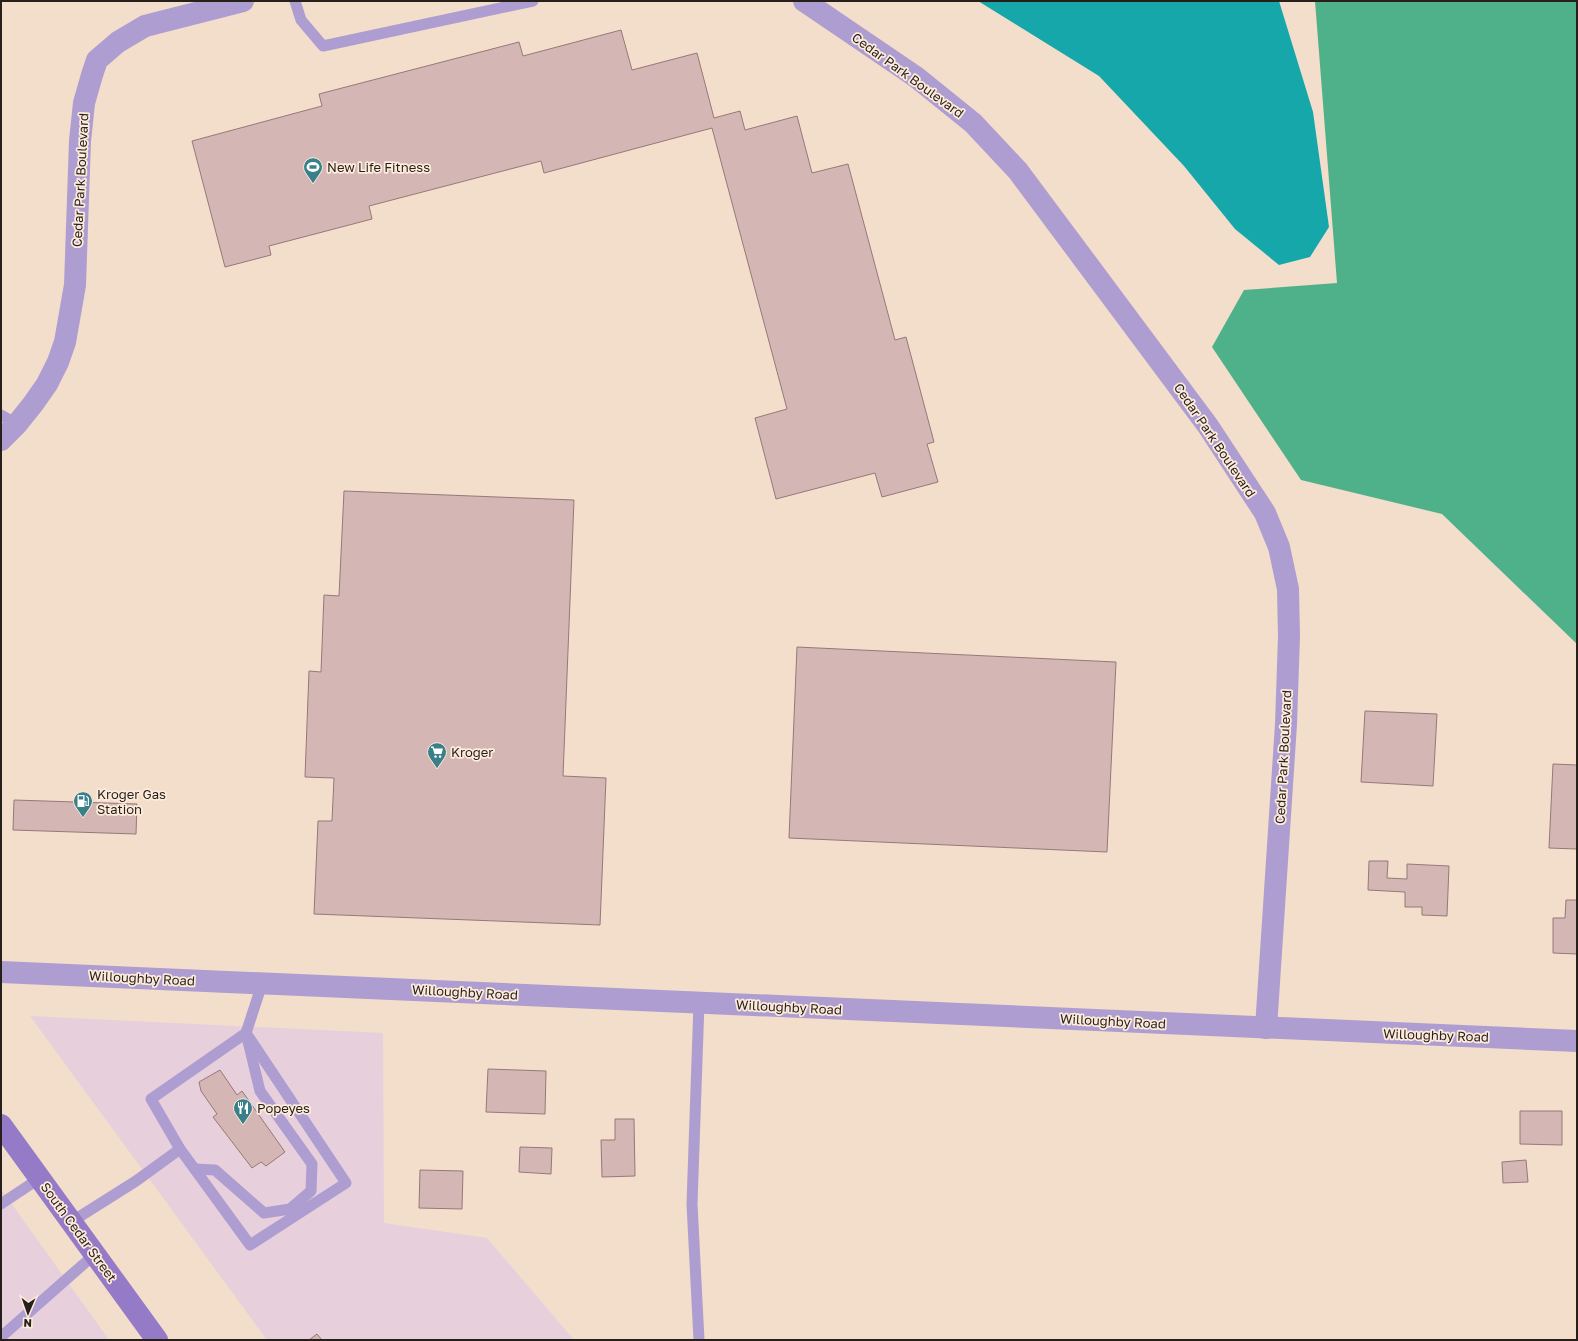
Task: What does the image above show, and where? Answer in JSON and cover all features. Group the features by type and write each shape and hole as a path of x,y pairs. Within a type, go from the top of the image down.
{"main road":[{"name":"South Cedar Street","path":"1,1125 157,1340"}],"street":[{"name":"Cedar Park Boulevard","path":"1,440 9,420 33,404 47,384 58,362 69,322 75,285 80,141 84,103 97,60 118,42 145,26 243,1"},
{"name":"Cedar Park Boulevard","path":"804,1 922,82 973,123 1018,170 1208,426 1265,513 1279,547 1288,589 1289,636 1286,724 1266,1028"},
{"name":"Willoughby Road","path":"1,972 1577,1041"}],"lane":[{"path":"295,1 301,20 323,46 533,1"},
{"path":"195,1169 215,1170 264,1213 290,1209 311,1191 312,1164 260,1091 246,1033 262,984"},
{"path":"699,1003 692,1204 699,1340"},
{"path":"246,1033 346,1183 250,1245 180,1149 151,1099 246,1033"},
{"path":"71,1222 136,1181 180,1149"},
{"path":"1,1204 40,1178"},
{"path":"1,1337 95,1254"}],"shaded area":[{"path":"30,1016 383,1033 384,1223 487,1238 574,1340 267,1340"},
{"path":"1,1189 109,1340 1,1340"}],"green space":[{"path":"1315,1 1577,1 1577,644 1442,514 1301,480 1212,347 1244,290 1337,283"}],"water":[{"path":"978,1 1279,1 1313,112 1329,227 1310,257 1279,265 1235,229 1184,166 1099,76"}],"building":[{"path":"621,30 632,70 697,53 714,118 740,111 745,130 797,116 812,173 848,164 895,340 906,337 934,442 927,444 938,482 882,497 875,473 776,499 755,418 787,409 712,128 544,173 541,161 369,206 372,219 269,246 271,255 225,267 192,141 322,106 319,94 519,42 523,56"},
{"path":"344,491 574,500 563,776 606,778 600,925 314,914 318,821 332,821 334,778 305,777 309,671 321,672 324,595 339,596"},
{"path":"797,647 1116,662 1107,852 789,838"},
{"path":"1365,711 1437,714 1433,786 1361,782"},
{"path":"1553,764 1577,765 1577,849 1549,848"},
{"path":"14,800 137,804 136,834 13,830"},
{"path":"1369,861 1388,861 1387,878 1407,879 1407,864 1449,866 1447,916 1422,915 1422,907 1405,907 1405,892 1368,890"},
{"path":"1566,900 1577,900 1577,954 1553,953 1553,918 1565,918"},
{"path":"488,1069 546,1071 545,1114 486,1112"},
{"name":"Popeyes","path":"220,1070 237,1095 242,1091 285,1152 266,1166 261,1162 252,1168 213,1117 217,1114 201,1091 199,1082"},
{"path":"1520,1111 1562,1111 1562,1145 1520,1144"},
{"path":"615,1119 634,1119 635,1176 602,1177 601,1140 615,1140"},
{"path":"520,1147 552,1148 551,1174 519,1172"},
{"path":"1526,1160 1528,1182 1503,1183 1502,1162"},
{"path":"420,1170 463,1171 462,1209 419,1208"},
{"path":"317,1334 322,1340 309,1340"}],"place":[{"name":"New Life Fitness","path":"313,184"},
{"name":"Kroger","path":"437,769"},
{"name":"Kroger Gas Station","path":"83,818"},
{"name":"Popeyes","path":"243,1125"}]}
